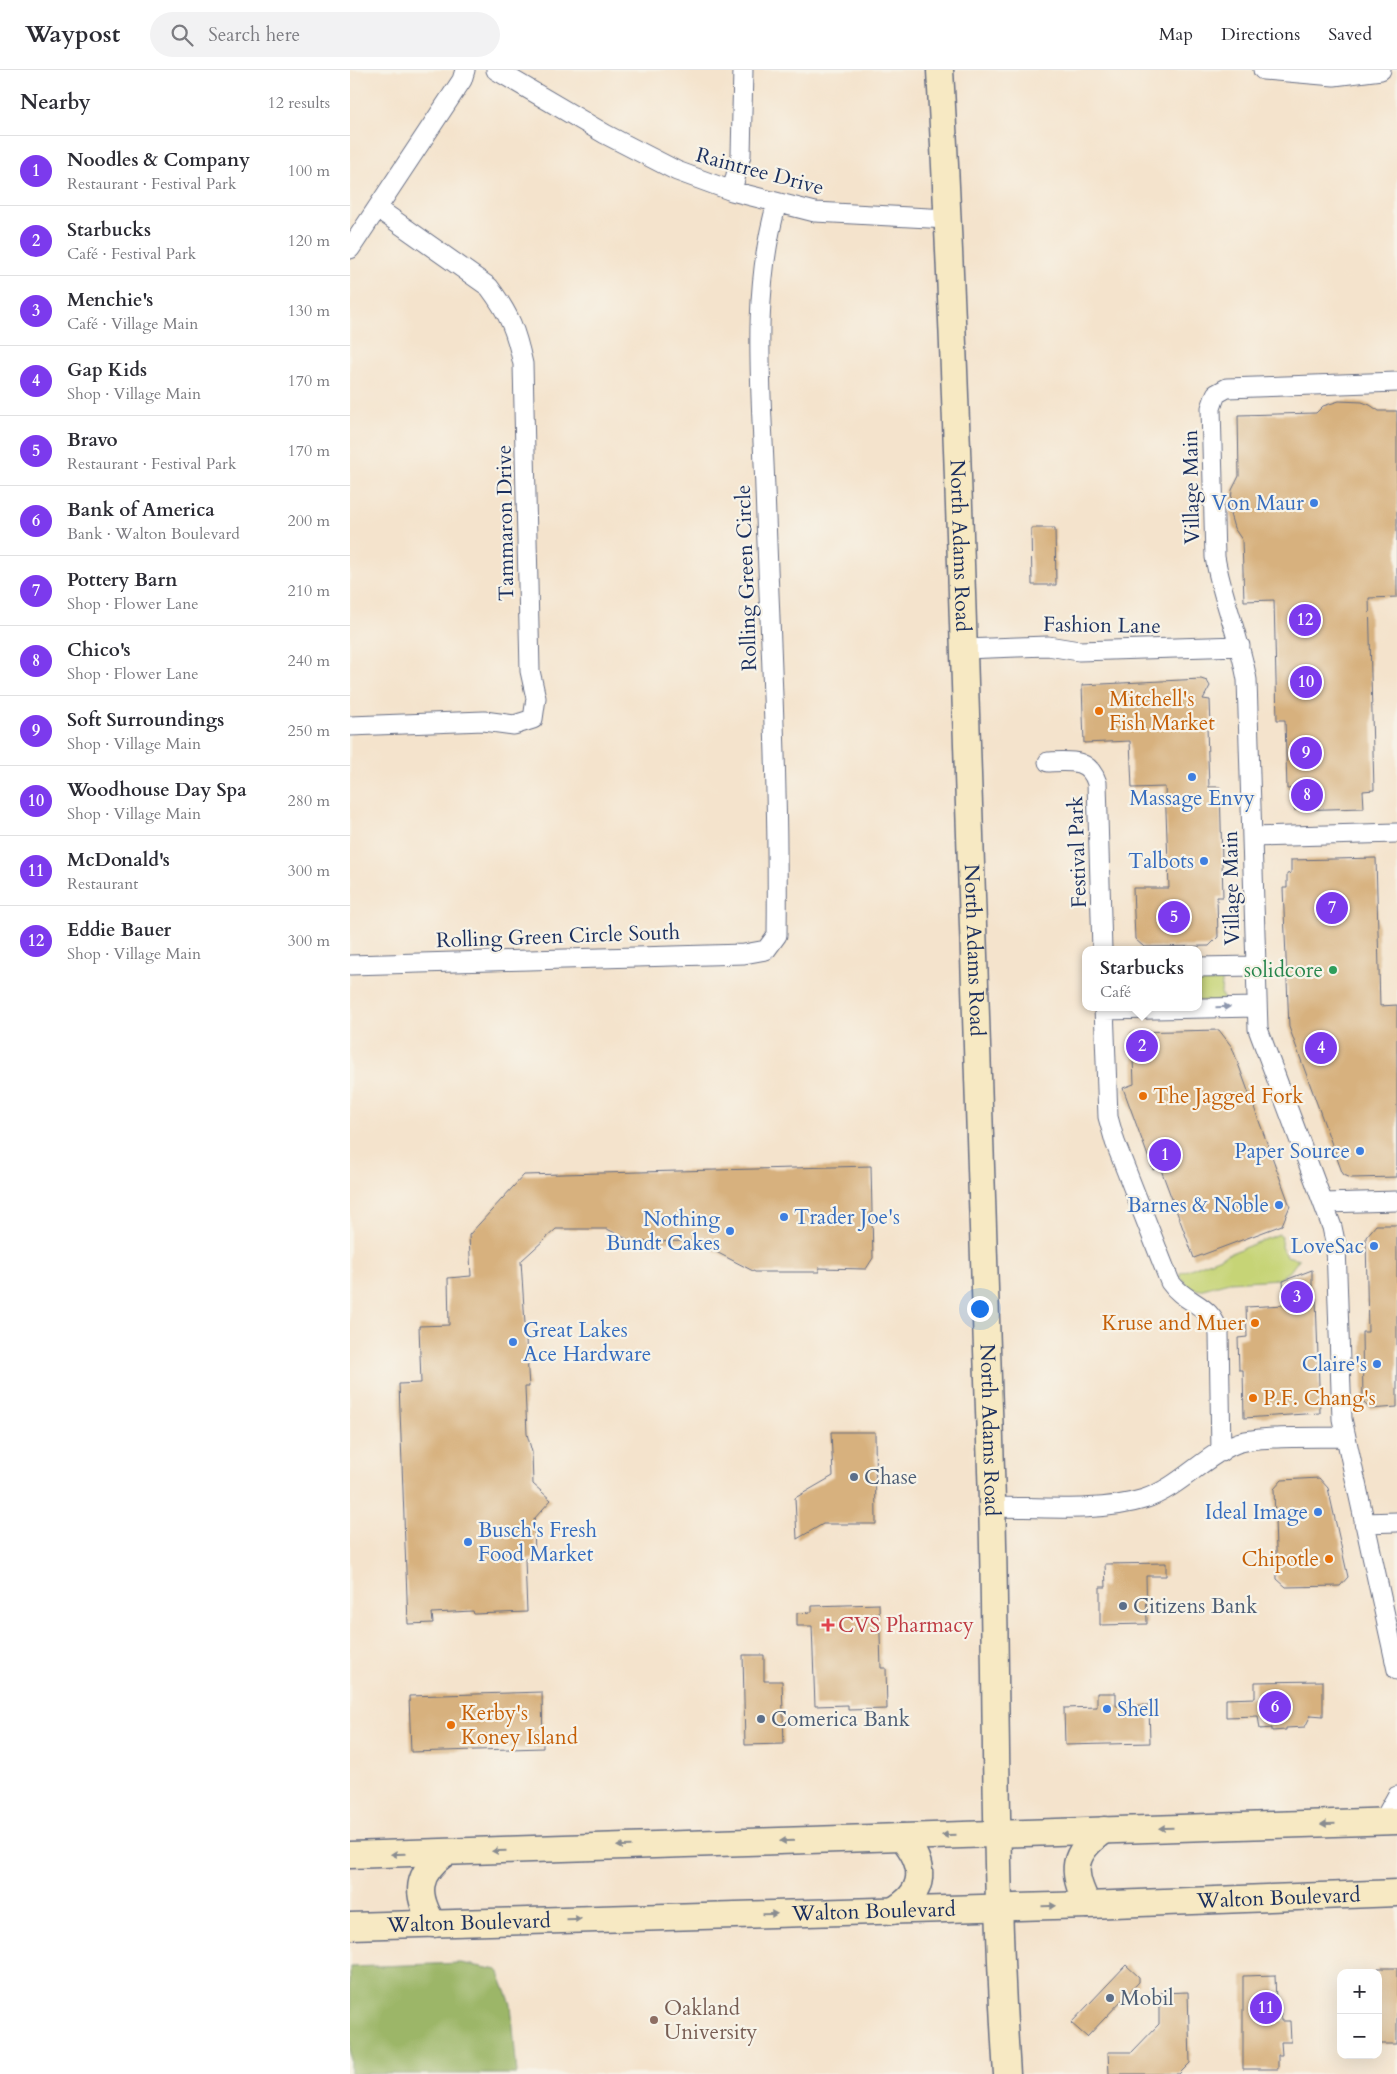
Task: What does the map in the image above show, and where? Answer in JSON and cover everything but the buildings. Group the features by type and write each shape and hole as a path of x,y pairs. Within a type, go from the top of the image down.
{"main road":[{"name":"North Adams Road","path":"940,70 948,219 964,649 992,1508 1000,1908 1007,2074"},
{"path":"350,1855 902,1837 998,1832 1387,1822"},
{"path":"1088,1905 1077,1882 1076,1863 1086,1844 1104,1830"},
{"path":"892,1911 911,1898 919,1878 918,1862 902,1837"},
{"path":"433,1924 423,1905 420,1884 429,1867 445,1852"},
{"name":"Walton Boulevard","path":"350,1926 1000,1908 1397,1893"}],"street":[{"path":"350,249 462,80 465,70"},
{"name":"Raintree Drive","path":"496,70 605,134 661,163 732,191 815,212 948,219"},
{"path":"732,191 741,155 743,70"},
{"path":"1263,70 1334,76 1381,70"},
{"name":"Rolling Green Circle","path":"766,950 777,935 777,909 759,327 767,236 777,203"},
{"name":"Tammaron Drive","path":"350,726 484,721 514,725 533,719 536,698 530,672 523,364 516,331 503,305 489,287 377,208"},
{"name":"Village Main","path":"1397,382 1234,387 1221,390 1216,394 1212,408 1215,557 1240,646 1247,680 1258,1029 1324,1203 1336,1246 1340,1410 1397,1670"},
{"name":"Fashion Lane","path":"964,649 1048,646 1079,651 1240,646"},
{"name":"Festival Park","path":"1048,762 1078,762 1085,764 1094,775 1097,783 1102,946"},
{"path":"1252,837 1397,833"},
{"name":"Rolling Green Circle South","path":"350,964 744,954 766,950"},
{"path":"1202,967 1255,966"},
{"path":"1202,1008 1256,1007"},
{"path":"1104,1011 1106,1106 1115,1142 1170,1282 1183,1296 1202,1307 1216,1322 1218,1334 1221,1452"},
{"path":"1324,1203 1397,1201"},
{"path":"992,1508 1068,1507 1133,1502 1161,1492 1235,1444 1246,1441 1346,1438"},
{"path":"1364,1523 1397,1522"},
{"path":"1387,1822 1387,1814 1397,1796"}],"green space":[{"path":"1223,974 1221,993 1224,1001 1202,1001 1202,975"},
{"path":"1279,1234 1282,1236 1281,1247 1286,1256 1299,1259 1291,1270 1278,1279 1229,1282 1199,1290 1189,1287 1180,1276 1180,1273"},
{"path":"461,1963 498,1970 511,2004 517,2074 350,2074 350,1967"}],"place":[{"name":"Von Maur","path":"1314,503"},
{"name":"Eddie Bauer","path":"1305,620"},
{"name":"Woodhouse Day Spa","path":"1306,682"},
{"name":"Mitchell's Fish Market","path":"1099,711"},
{"name":"Soft Surroundings","path":"1306,753"},
{"name":"Massage Envy","path":"1192,777"},
{"name":"Chico's","path":"1307,795"},
{"name":"Talbots","path":"1204,861"},
{"name":"Pottery Barn","path":"1332,908"},
{"name":"Bravo","path":"1174,917"},
{"name":"solidcore","path":"1333,970"},
{"name":"Starbucks","path":"1142,1046"},
{"name":"Gap Kids","path":"1321,1048"},
{"name":"The Jagged Fork","path":"1143,1096"},
{"name":"Paper Source","path":"1360,1151"},
{"name":"Noodles & Company","path":"1165,1155"},
{"name":"Barnes & Noble","path":"1279,1205"},
{"name":"Trader Joe's","path":"784,1217"},
{"name":"Nothing Bundt Cakes","path":"730,1231"},
{"name":"LoveSac","path":"1374,1246"},
{"name":"Menchie's","path":"1297,1297"},
{"name":"Kruse and Muer","path":"1255,1323"},
{"name":"Great Lakes Ace Hardware","path":"513,1342"},
{"name":"Claire's","path":"1377,1364"},
{"name":"P.F. Chang's","path":"1253,1398"},
{"name":"Chase","path":"854,1477"},
{"name":"Ideal Image","path":"1318,1512"},
{"name":"Busch's Fresh Food Market","path":"468,1542"},
{"name":"Chipotle","path":"1329,1559"},
{"name":"Citizens Bank","path":"1123,1606"},
{"name":"CVS Pharmacy","path":"828,1625"},
{"name":"Bank of America","path":"1275,1707"},
{"name":"Shell","path":"1107,1709"},
{"name":"Comerica Bank","path":"761,1719"},
{"name":"Kerby's Koney Island","path":"451,1725"},
{"name":"Mobil","path":"1110,1998"},
{"name":"McDonald's","path":"1266,2008"},
{"name":"Oakland University","path":"654,2020"}]}
